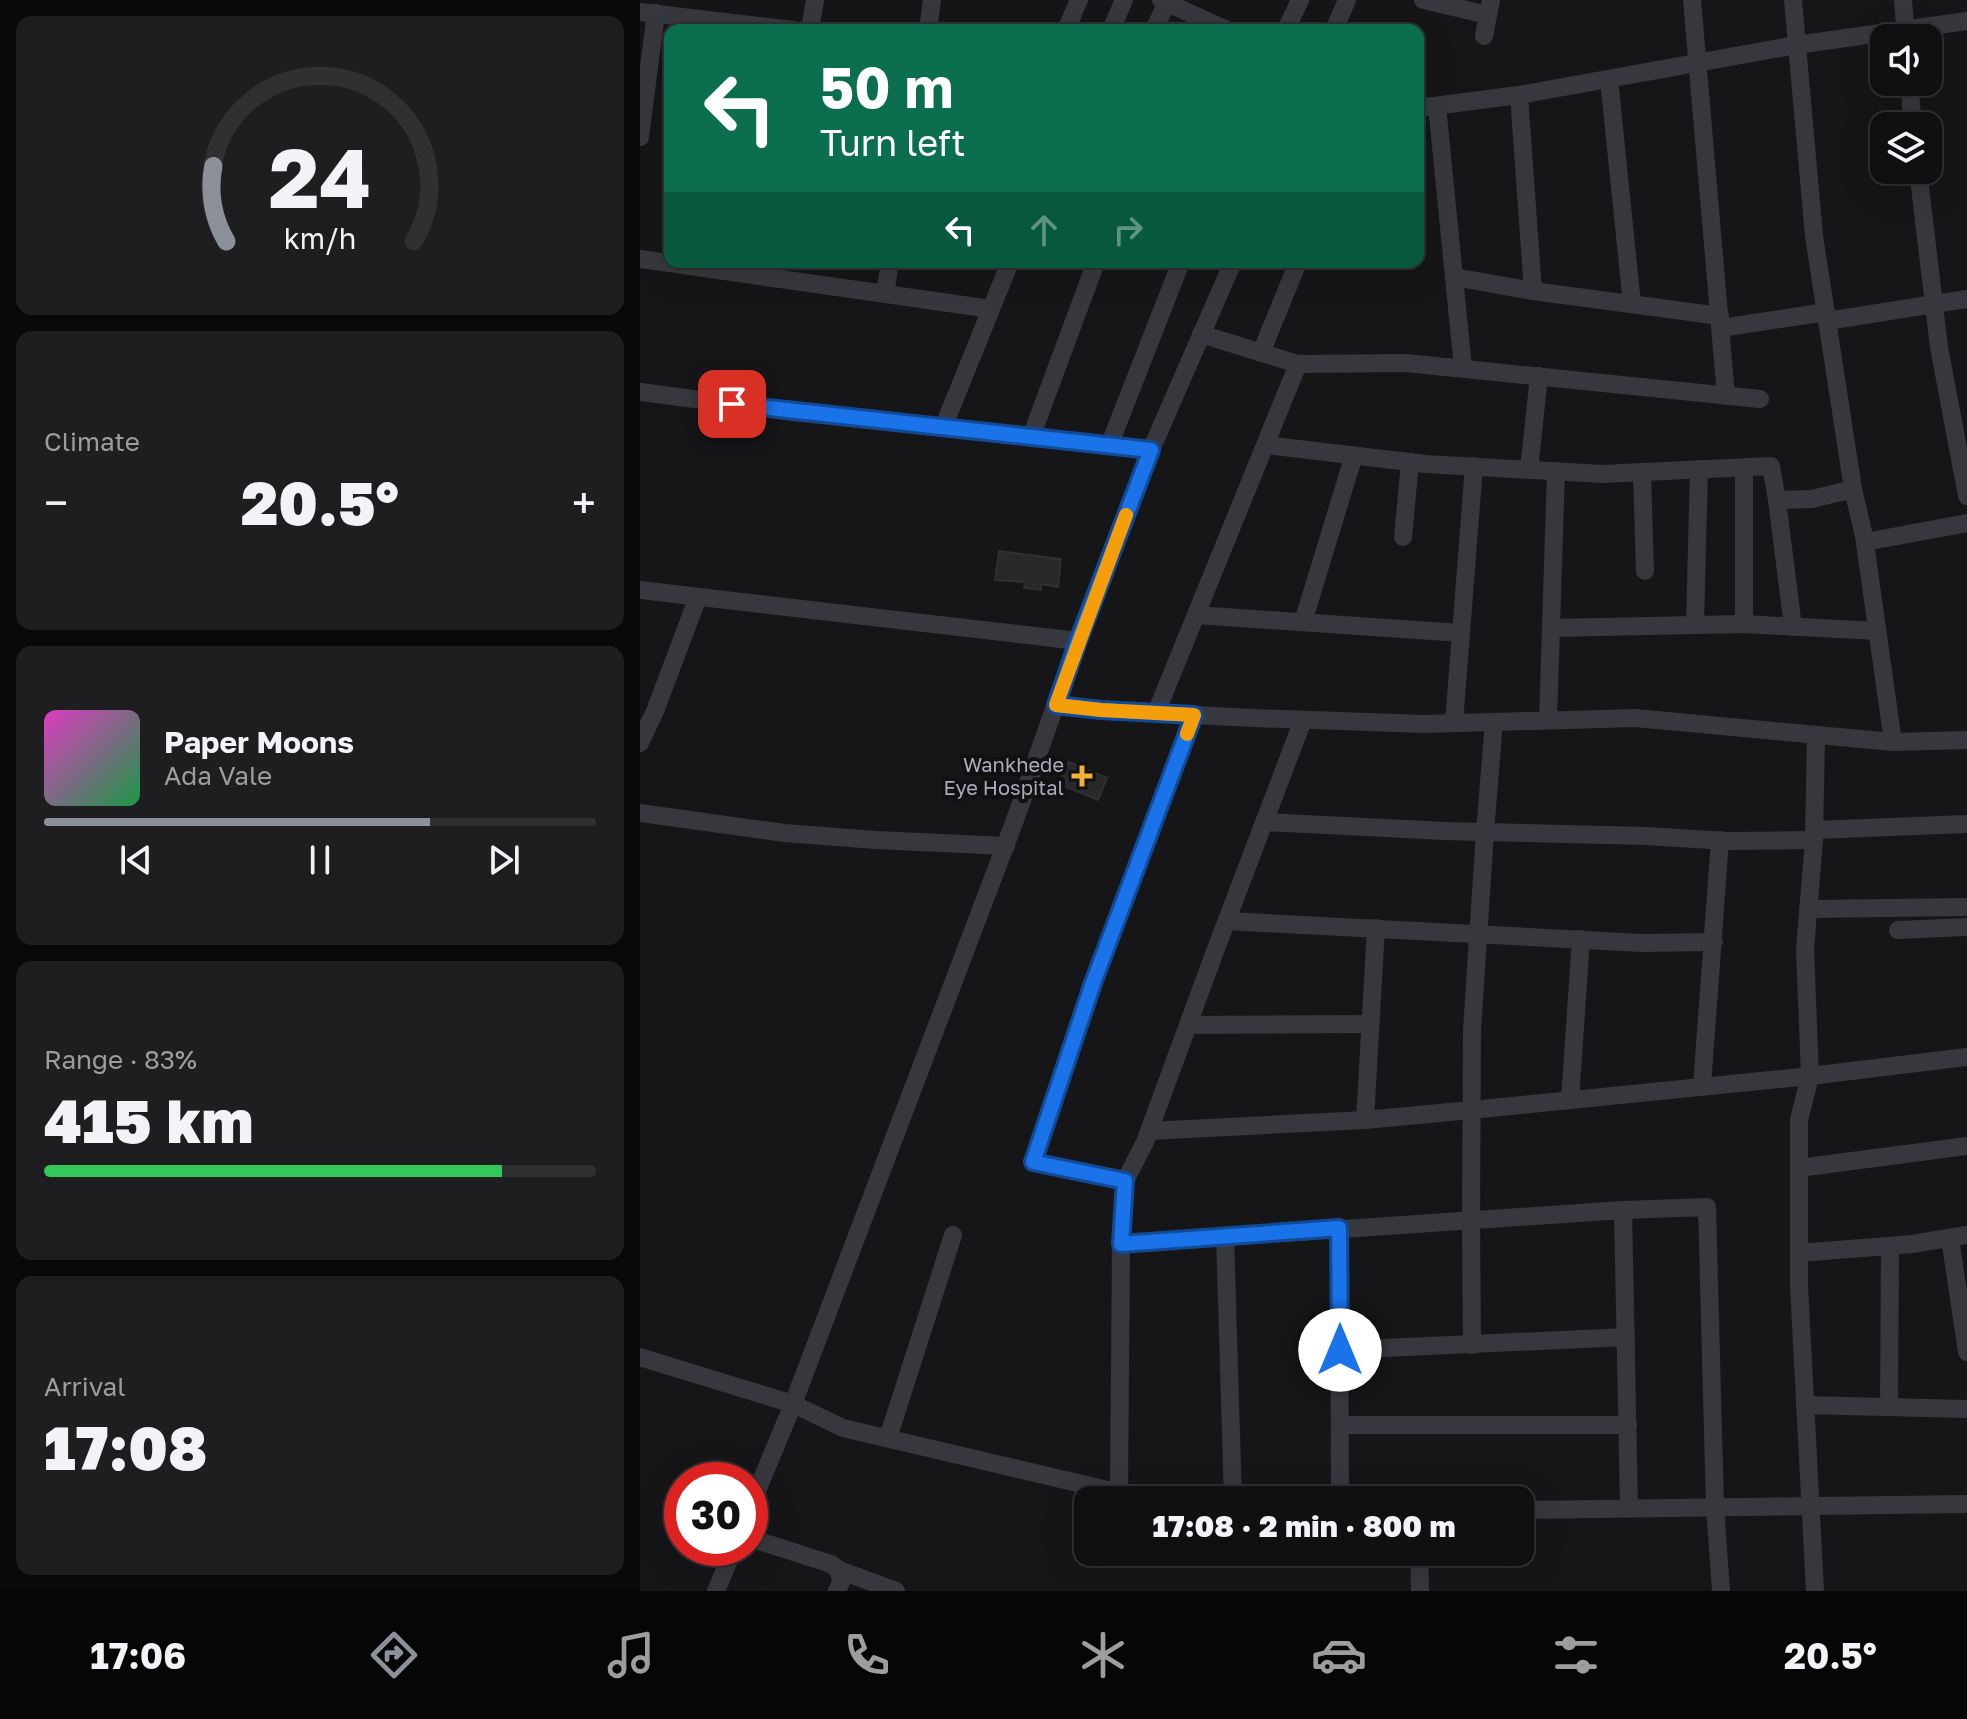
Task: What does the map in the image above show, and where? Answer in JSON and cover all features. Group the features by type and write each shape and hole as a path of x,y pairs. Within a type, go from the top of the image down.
{"street":[{"path":"811,24 815,0"},
{"path":"929,24 932,0"},
{"path":"1069,24 1079,0"},
{"path":"1114,24 1124,0"},
{"path":"1289,24 1300,0"},
{"path":"1337,24 1347,0"},
{"path":"1423,0 1489,7 1484,36"},
{"path":"1692,0 1726,396"},
{"path":"1793,0 1814,236 1853,489 1865,542 1893,742"},
{"path":"1903,0 1905,24"},
{"path":"1156,24 1165,1 1199,24"},
{"path":"640,137 648,12 745,24"},
{"path":"1942,26 1967,21"},
{"path":"1424,107 1519,95 1796,45 1870,38"},
{"path":"1609,79 1632,304"},
{"path":"1519,95 1533,291"},
{"path":"1437,106 1463,368"},
{"path":"1920,184 1934,304 1958,404 1967,496"},
{"path":"640,259 664,261"},
{"path":"885,294 889,268"},
{"path":"943,428 1008,268"},
{"path":"1031,437 1094,268"},
{"path":"1109,446 1179,268"},
{"path":"768,1464 1006,846 1078,641 1151,450 1230,268"},
{"path":"1261,353 1296,268"},
{"path":"767,269 885,294 991,309"},
{"path":"1454,277 1632,304 1721,322 1827,317 1967,299"},
{"path":"1201,334 1298,364 1406,363 1760,399"},
{"path":"1156,713 1298,364"},
{"path":"1529,470 1539,376"},
{"path":"640,392 793,412 1151,450"},
{"path":"1266,445 1410,462 1602,474 1771,466 1793,627"},
{"path":"1303,622 1354,455"},
{"path":"1403,537 1410,462"},
{"path":"1454,723 1474,466"},
{"path":"1744,468 1744,624"},
{"path":"1695,624 1699,469"},
{"path":"1548,720 1556,471"},
{"path":"1642,472 1645,571"},
{"path":"1777,500 1812,499 1853,489"},
{"path":"1865,542 1967,523"},
{"path":"640,590 1078,641"},
{"path":"640,743 698,597"},
{"path":"1196,615 1461,633"},
{"path":"1551,628 1744,624 1877,631"},
{"path":"1056,705 1303,720 1454,723 1635,718 1893,742 1967,740"},
{"path":"1125,1181 1033,1162 1093,983 1194,715"},
{"path":"1119,1486 1121,1244 1125,1181 1149,1131 1303,720"},
{"path":"1472,1345 1472,1030 1494,722"},
{"path":"1815,1591 1799,1253 1799,1120 1810,1076 1805,949 1814,835 1816,735"},
{"path":"640,813 784,833 1006,846"},
{"path":"1264,822 1720,840 1967,824"},
{"path":"1702,1086 1720,840"},
{"path":"1808,909 1967,907"},
{"path":"1227,921 1642,943 1714,942"},
{"path":"1898,930 1967,927"},
{"path":"1365,1120 1376,928"},
{"path":"1570,1100 1581,939"},
{"path":"1188,1025 1370,1024"},
{"path":"1149,1131 1365,1120 1810,1076 1967,1057"},
{"path":"1799,1168 1967,1146"},
{"path":"1121,1244 1707,1207 1715,1506 1721,1591"},
{"path":"1623,1210 1629,1508"},
{"path":"1339,1228 1340,1486"},
{"path":"888,1438 953,1235"},
{"path":"1225,1236 1233,1486"},
{"path":"1799,1253 1912,1244 1959,1236 1967,1352"},
{"path":"1889,1407 1890,1246"},
{"path":"1340,1350 1626,1337"},
{"path":"640,1357 793,1404 843,1428 1093,1486"},
{"path":"1805,1405 1967,1409"},
{"path":"1340,1425 1628,1425"},
{"path":"1534,1510 1967,1504"},
{"path":"768,1544 831,1564 839,1570 896,1591"},
{"path":"716,1591 726,1566"},
{"path":"1419,1566 1420,1591"},
{"path":"837,1591 841,1582 839,1570"}],"building":[{"path":"999,551 1061,559 1058,587 1041,584 1041,590 1024,588 1025,582 995,580"},
{"path":"1069,762 1107,778 1098,800 1059,784"}],"slow traffic":[{"path":"1126,515 1056,705 1194,715 1187,734"}],"place":[{"name":"Wankhede Eye Hospital","path":"1082,776"}],"route":[{"path":"732,404 1151,450 1056,705 1194,715 1093,983 1033,1162 1125,1181 1121,1244 1339,1228 1340,1350"}]}
